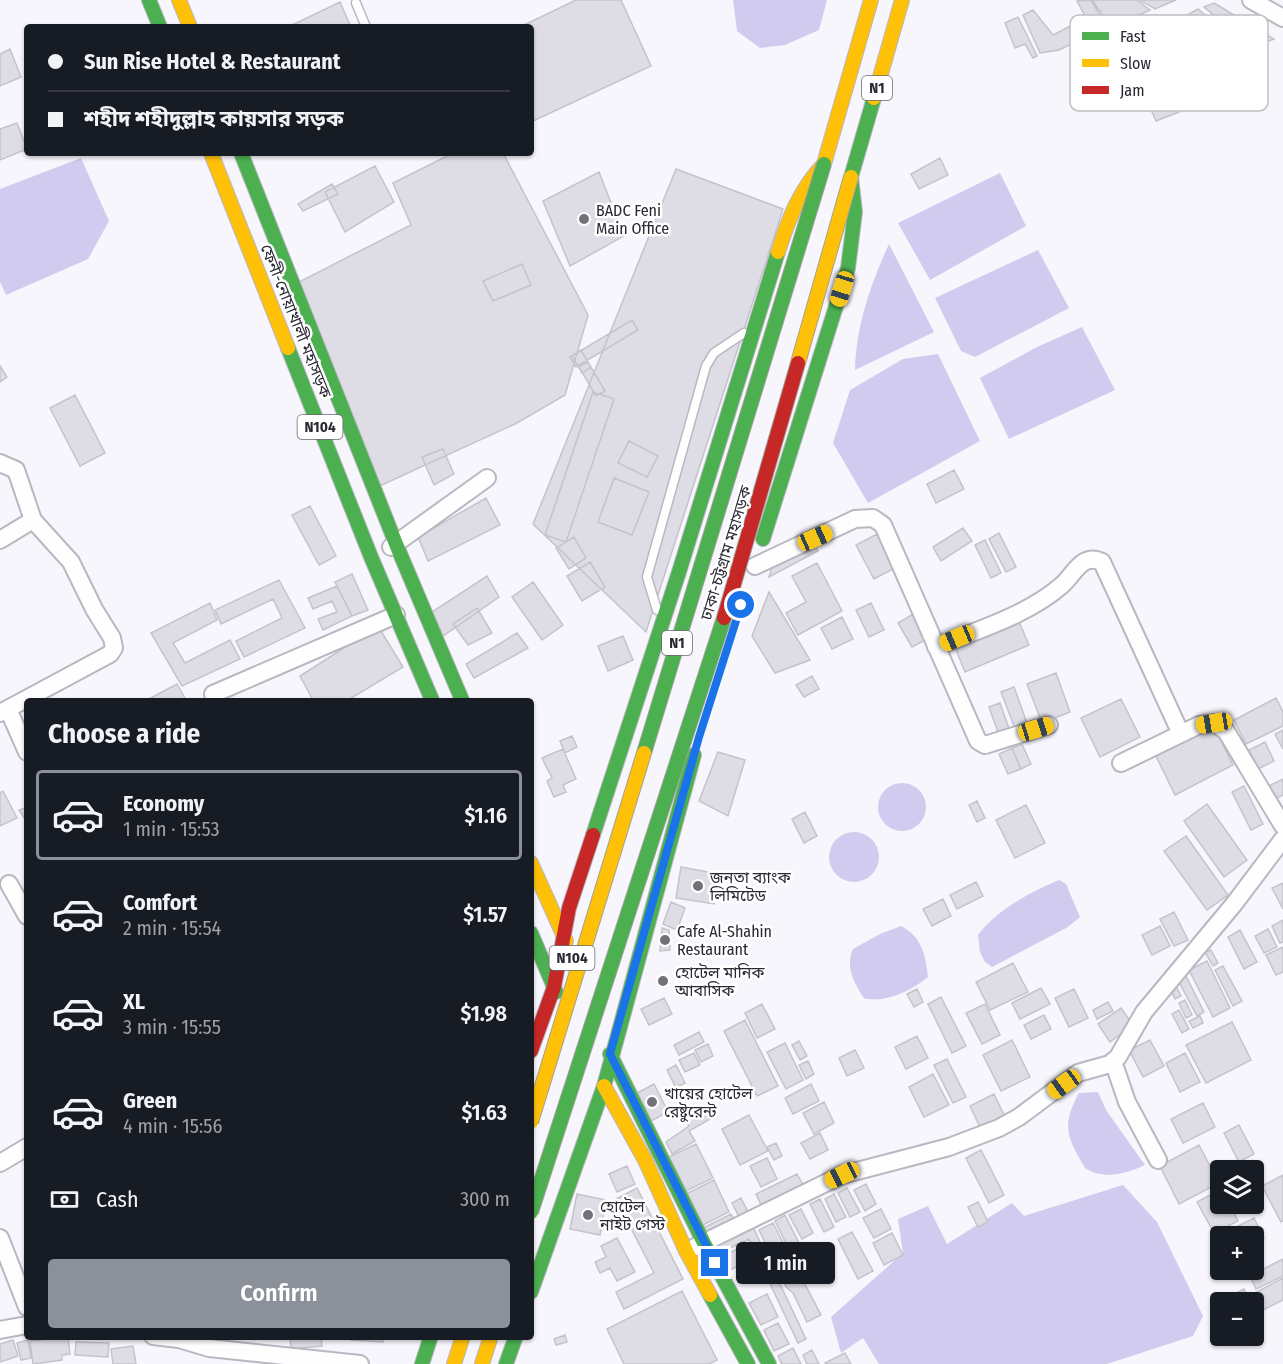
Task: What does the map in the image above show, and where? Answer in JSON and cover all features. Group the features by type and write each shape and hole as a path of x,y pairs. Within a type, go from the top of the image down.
{"main road":[{"path":"149,0 159,24"},
{"path":"179,0 189,24"},
{"name":"ঢাকা-চট্টগ্রাম মহাসড়ক","path":"534,1112 824,164 871,0"},
{"name":"ঢাকা-চট্টগ্রাম মহাসড়ক","path":"534,1203 740,568 902,0"},
{"name":"ফেনী-নোয়াখালী মহাসড়ক","path":"212,156 371,557 431,698"},
{"name":"ফেনী-নোয়াখালী মহাসড়ক","path":"242,156 396,544 461,698"},
{"path":"534,1043 554,987 565,940 569,908 786,227 807,182 824,164"},
{"path":"534,1284 604,1086 610,1054 699,737 848,268 855,212 851,177"},
{"name":"N104","path":"534,869 610,1054 704,1243 769,1364"},
{"name":"N104","path":"534,940 554,987 604,1086 645,1160 686,1251 748,1364"},
{"path":"422,1364 430,1340"},
{"path":"454,1364 462,1340"},
{"path":"482,1364 490,1340"},
{"path":"507,1364 515,1340"}],"street":[{"path":"1251,0 1283,18"},
{"path":"0,463 16,470 33,520 71,562 114,648 110,654 28,698"},
{"path":"371,557 396,544 487,478"},
{"path":"754,566 855,519 873,518 883,525 978,741 984,745 1050,725"},
{"path":"0,540 33,520"},
{"path":"936,647 1022,610 1062,585 1078,566 1088,560 1097,559 1102,562 1181,734"},
{"path":"213,694 396,615"},
{"path":"24,700 4,711 24,747"},
{"path":"1121,764 1199,725 1214,723 1226,731 1283,826"},
{"path":"686,1251 842,1175 949,1146 999,1128 1019,1117 1078,1073 1113,1061 1144,1011 1280,851"},
{"path":"9,884 24,911"},
{"path":"1113,1061 1127,1102 1158,1160"},
{"path":"0,1163 24,1149"},
{"path":"0,1238 24,1299"},
{"path":"0,1330 24,1326"},
{"path":"167,1340 225,1356 360,1364"}],"lane":[{"path":"356,3 364,24"},
{"path":"662,622 647,577 706,366 714,353 753,327"}],"shaded area":[{"path":"733,0 827,0 819,30 785,45 760,48 737,31"},
{"path":"81,158 109,221 88,259 6,295 0,282 0,189"},
{"path":"1000,173 1026,226 930,280 898,223"},
{"path":"889,244 934,332 855,370 861,321 876,274"},
{"path":"1038,250 1069,308 975,357 961,351 935,298"},
{"path":"1082,327 1115,390 1009,439 980,378 1037,347"},
{"path":"938,354 980,441 868,503 833,443 850,390 903,359"},
{"path":"902,783 919,790 926,807 919,824 902,831 885,824 878,807 885,790"},
{"path":"849,832 859,832 872,839 879,852 879,862 872,875 859,882 849,882 840,878 833,871 829,862 829,852 833,843 840,836"},
{"path":"1059,880 1066,884 1080,917 1068,927 992,967 985,962 980,952 978,935 986,926 1015,903"},
{"path":"901,926 918,941 926,961 928,977 898,995 880,999 864,998 854,981 850,968 853,949 880,934"},
{"path":"1098,1092 1106,1110 1145,1165 1130,1171 1107,1175 1085,1168 1070,1140 1068,1123 1073,1104 1079,1093"},
{"path":"1123,1185 1157,1222 1203,1316 1193,1336 1107,1364 879,1364 863,1338 841,1353 831,1317 903,1253 898,1219 928,1206 947,1244 1012,1203 1024,1216"}],"building":[{"path":"576,0 621,0 651,66 534,121 534,24 526,24"},
{"path":"1091,0 1100,15 1084,15 1077,1"},
{"path":"1092,0 1137,0 1150,10 1139,15 1103,15"},
{"path":"1140,0 1176,0 1155,9"},
{"path":"340,2 350,24 294,24"},
{"path":"1214,3 1234,15 1213,15 1204,7"},
{"path":"1198,9 1205,15 1187,15"},
{"path":"1033,10 1053,35 1070,26 1070,45 1059,50 1040,53 1023,15"},
{"path":"1018,17 1037,56 1033,58 1025,44 1015,48 1005,23"},
{"path":"10,49 21,77 0,86 0,54"},
{"path":"1152,111 1179,111 1179,112 1156,121"},
{"path":"17,123 24,141 24,150 0,160 0,129"},
{"path":"447,156 505,156 588,315 565,395 517,423 371,490 295,284 411,225 393,183"},
{"path":"940,158 948,175 919,189 911,174"},
{"path":"375,166 394,202 345,232 325,192"},
{"path":"676,169 783,209 646,632 533,524"},
{"name":"BADC Feni Main Office","path":"599,172 624,236 570,266 543,201"},
{"path":"332,184 338,194 303,211 298,204"},
{"path":"522,264 531,285 493,301 483,281"},
{"path":"632,320 638,330 576,367 570,357"},
{"path":"581,350 591,367 582,373 572,356"},
{"path":"588,362 605,391 596,396 579,367"},
{"path":"0,366 7,377 0,382"},
{"path":"593,392 614,399 566,542 545,535"},
{"path":"75,395 105,453 80,466 50,408"},
{"path":"629,441 658,456 647,477 618,463"},
{"path":"443,449 454,474 434,485 422,457"},
{"path":"954,470 964,489 936,503 927,484"},
{"path":"614,478 649,492 632,535 598,522"},
{"path":"486,498 500,525 428,561 418,537"},
{"path":"310,506 336,556 319,565 292,515"},
{"path":"963,528 972,541 941,561 933,547"},
{"path":"999,533 1016,567 1006,572 989,539"},
{"path":"877,534 895,568 874,579 856,545"},
{"path":"574,537 586,558 569,569 556,548"},
{"path":"985,540 1001,573 991,578 975,545"},
{"path":"813,543 818,551 769,577 773,563"},
{"path":"590,562 605,587 582,601 567,576"},
{"path":"817,563 842,611 798,635 786,613 806,602 792,576"},
{"path":"352,574 368,610 352,616 335,582"},
{"path":"487,576 499,597 443,636 432,612"},
{"path":"279,580 305,628 244,657 236,641 282,618 273,599 221,624 215,610"},
{"path":"533,582 563,625 542,640 512,597"},
{"path":"337,586 352,616 323,630 318,619 337,612 332,601 313,609 308,598"},
{"path":"769,592 810,660 775,673 752,636"},
{"path":"210,603 217,620 173,643 185,663 230,640 240,659 182,686 151,633"},
{"path":"871,603 884,630 869,637 856,610"},
{"path":"477,608 492,633 468,645 453,624"},
{"path":"915,613 929,638 912,647 898,623"},
{"path":"842,617 853,639 832,649 821,628"},
{"path":"1017,617 1029,645 965,672 954,645"},
{"path":"378,626 403,667 351,698 312,698 300,676"},
{"path":"517,633 528,648 474,678 466,664"},
{"path":"623,636 633,660 608,671 598,646"},
{"path":"1056,673 1070,712 1042,723 1027,684"},
{"path":"812,676 819,689 804,697 796,685"},
{"path":"177,684 185,698 151,698"},
{"path":"1014,687 1028,726 1016,731 1001,692"},
{"path":"1276,698 1283,712 1283,726 1246,744 1234,720"},
{"path":"1121,699 1140,737 1100,757 1081,718"},
{"path":"1000,703 1011,734 1000,738 989,707"},
{"path":"1213,725 1233,765 1175,795 1155,754"},
{"path":"1283,730 1283,749 1275,734"},
{"path":"572,736 577,747 565,753 560,741"},
{"path":"1265,742 1274,761 1258,769 1249,750"},
{"path":"1022,744 1031,764 1021,769 1012,748"},
{"path":"1012,748 1021,769 1008,774 999,754"},
{"path":"563,749 576,779 563,785 566,792 554,797 547,781 552,778 542,758"},
{"path":"718,752 745,760 728,816 699,801"},
{"path":"1283,779 1283,795 1271,801 1265,788"},
{"path":"1244,786 1263,824 1251,830 1232,792"},
{"path":"3,791 17,818 0,826 0,793"},
{"path":"977,801 985,818 977,822 969,805"},
{"path":"1207,804 1247,860 1224,877 1184,821"},
{"path":"1026,805 1045,843 1015,858 996,820"},
{"path":"24,808 24,818 19,810"},
{"path":"805,812 817,836 804,843 792,819"},
{"path":"1186,836 1228,895 1207,910 1164,851"},
{"name":"জনতা ব্যাংক লিমিটেড","path":"681,867 719,874 714,904 676,898"},
{"path":"976,882 983,896 957,909 950,895"},
{"path":"1283,883 1283,909 1272,888"},
{"path":"943,899 951,916 932,926 923,909"},
{"path":"671,902 685,908 677,930 663,924"},
{"path":"1174,912 1188,940 1174,946 1160,919"},
{"path":"1283,920 1283,942 1280,943 1272,926"},
{"path":"1160,926 1170,946 1152,955 1142,935"},
{"name":"Cafe Al-Shahin Restaurant","path":"662,928 669,930 670,950 660,951"},
{"path":"1268,929 1277,947 1264,953 1255,936"},
{"path":"1240,930 1257,962 1244,969 1228,937"},
{"path":"1283,947 1283,972 1276,975 1266,955"},
{"path":"1211,950 1218,963 1213,966 1205,952"},
{"path":"1207,961 1230,1008 1213,1017 1189,970"},
{"path":"1013,963 1028,992 990,1010 976,982"},
{"path":"1223,966 1242,1001 1233,1006 1215,970"},
{"path":"1185,974 1204,1012 1197,1016 1177,978"},
{"path":"1175,984 1181,996 1175,999 1169,987"},
{"path":"1041,988 1050,1004 1020,1019 1012,1003"},
{"path":"917,989 923,1002 914,1007 907,994"},
{"path":"1074,989 1088,1018 1069,1027 1055,998"},
{"path":"941,997 966,1046 952,1053 928,1004"},
{"path":"664,998 672,1014 649,1025 641,1009"},
{"path":"1185,1000 1192,1015 1186,1018 1179,1003"},
{"path":"1108,1002 1113,1011 1097,1019 1093,1010"},
{"path":"762,1004 775,1029 757,1038 745,1013"},
{"path":"985,1004 1000,1035 982,1044 966,1013"},
{"path":"1121,1008 1133,1025 1110,1042 1098,1024"},
{"path":"1179,1010 1189,1029 1182,1033 1172,1014"},
{"path":"1044,1015 1051,1029 1031,1039 1024,1025"},
{"path":"1200,1016 1203,1023 1193,1028 1189,1021"},
{"path":"745,1020 778,1086 757,1096 724,1031"},
{"path":"1232,1022 1251,1060 1206,1083 1186,1045"},
{"path":"699,1032 704,1042 679,1055 674,1045"},
{"path":"917,1036 928,1058 906,1069 895,1047"},
{"path":"1012,1040 1030,1077 1001,1091 983,1055"},
{"path":"1150,1040 1164,1066 1143,1077 1129,1050"},
{"path":"799,1041 807,1056 800,1060 792,1045"},
{"path":"785,1043 803,1080 786,1089 767,1052"},
{"path":"708,1044 713,1056 701,1062 695,1050"},
{"path":"855,1050 864,1068 847,1076 839,1058"},
{"path":"694,1053 700,1065 685,1072 679,1060"},
{"path":"1185,1053 1200,1082 1180,1092 1166,1063"},
{"path":"947,1059 966,1097 953,1103 934,1065"},
{"path":"808,1061 814,1074 806,1079 799,1065"},
{"path":"676,1065 685,1083 676,1088 667,1070"},
{"path":"933,1074 949,1105 924,1117 909,1087"},
{"name":"খায়ের হোটেল রেষ্টুরেন্ট","path":"654,1084 668,1112 651,1121 637,1093"},
{"path":"811,1084 819,1101 793,1114 785,1098"},
{"path":"994,1094 1006,1119 982,1131 970,1106"},
{"path":"824,1102 834,1123 814,1134 803,1113"},
{"path":"1203,1103 1215,1127 1183,1143 1171,1119"},
{"path":"705,1105 712,1118 689,1131 695,1141 672,1154 666,1142 689,1126 684,1117"},
{"path":"749,1115 768,1151 740,1165 722,1129"},
{"path":"1239,1125 1254,1154 1238,1160 1224,1133"},
{"path":"820,1133 828,1150 810,1159 801,1143"},
{"path":"776,1143 782,1156 774,1160 767,1147"},
{"path":"696,1144 713,1178 686,1191 669,1157"},
{"path":"1199,1145 1210,1166 1210,1188 1179,1204 1160,1166"},
{"path":"981,1150 1004,1195 989,1203 966,1158"},
{"path":"767,1158 777,1179 761,1187 750,1166"},
{"path":"627,1166 635,1184 617,1192 609,1174"},
{"path":"797,1174 805,1188 763,1209 756,1194"},
{"path":"1283,1175 1283,1221 1281,1222 1264,1190 1264,1185"},
{"path":"714,1180 729,1212 699,1227 684,1195"},
{"path":"866,1184 876,1204 865,1211 854,1190"},
{"path":"637,1188 683,1279 624,1309 616,1292 654,1273 616,1199"},
{"path":"847,1188 860,1212 850,1217 838,1193"},
{"name":"হোটেল নাইট গেস্ট","path":"577,1194 606,1200 600,1235 570,1229"},
{"path":"834,1194 846,1217 836,1222 825,1199"},
{"path":"1210,1195 1210,1214 1234,1214 1238,1221 1228,1226 1210,1226 1197,1202"},
{"path":"741,1198 748,1212 739,1217 732,1203"},
{"path":"820,1199 834,1227 824,1232 810,1204"},
{"path":"978,1202 988,1222 978,1227 968,1207"},
{"path":"801,1209 813,1233 802,1239 789,1215"},
{"path":"881,1209 891,1229 874,1238 863,1218"},
{"path":"731,1214 735,1222 707,1236 703,1228"},
{"path":"785,1215 800,1245 790,1251 775,1221"},
{"path":"1254,1218 1258,1226 1238,1226"},
{"path":"773,1223 821,1315 807,1322 793,1293 786,1287 759,1230"},
{"path":"753,1227 806,1339 798,1343 749,1239 718,1254 714,1245"},
{"path":"852,1232 873,1271 858,1279 838,1239"},
{"path":"892,1233 903,1255 884,1265 873,1243"},
{"path":"617,1238 635,1272 617,1281 610,1268 600,1273 595,1262 606,1257 601,1246"},
{"path":"747,1244 754,1258 726,1272 719,1258"},
{"path":"1283,1259 1283,1276 1256,1289 1252,1280 1264,1280 1264,1269"},
{"path":"1283,1278 1283,1300 1264,1310 1264,1292 1257,1292"},
{"path":"682,1291 717,1360 709,1364 624,1364 607,1329"},
{"path":"767,1294 778,1317 761,1325 749,1303"},
{"path":"778,1323 789,1344 774,1351 764,1330"},
{"path":"565,1335 567,1342 556,1345 554,1339"},
{"path":"13,1340 18,1356 0,1362 0,1344"},
{"path":"28,1340 31,1358 21,1360 17,1343"},
{"path":"68,1340 70,1354 62,1355 62,1360 33,1364 30,1341"},
{"path":"290,1340 321,1340 322,1346 291,1349"},
{"path":"351,1340 383,1340 383,1342"},
{"path":"76,1342 109,1343 108,1357 75,1355"},
{"path":"133,1346 136,1364 113,1364 111,1349"},
{"path":"793,1348 801,1364 782,1364 778,1356"},
{"path":"812,1350 819,1364 807,1364 803,1355"},
{"path":"845,1353 851,1364 825,1363"}],"traffic: fast":[{"path":"149,0 159,24"},
{"path":"763,539 848,268 855,212 851,177 874,98"},
{"path":"242,156 396,544 461,698"},
{"path":"644,753 824,164"},
{"path":"593,835 679,572 778,252"},
{"path":"288,348 371,557 431,698"},
{"path":"534,1203 724,618"},
{"path":"534,1284 604,1086 694,755"},
{"path":"534,940 556,992"},
{"path":"610,1054 704,1243 769,1364"},
{"path":"710,1295 748,1364"},
{"path":"422,1364 430,1340"},
{"path":"506,1364 515,1340"}],"traffic: slow":[{"path":"179,0 189,24"},
{"path":"778,252 796,205 808,184 824,164 871,0"},
{"path":"874,98 902,0"},
{"path":"212,156 288,348"},
{"path":"798,363 851,177"},
{"path":"534,1112 644,753"},
{"path":"534,870 566,941"},
{"path":"604,1086 645,1160 686,1251 710,1295"},
{"path":"454,1364 462,1340"},
{"path":"482,1364 490,1340"}],"traffic: jam":[{"path":"724,618 798,363"},
{"path":"534,1043 554,987 569,908 593,835"}],"place":[{"name":"BADC Feni Main Office","path":"584,219"},
{"name":"জনতা ব্যাংক লিমিটেড","path":"698,886"},
{"name":"Cafe Al-Shahin Restaurant","path":"665,940"},
{"name":"হোটেল মানিক আবাসিক","path":"663,981"},
{"name":"খায়ের হোটেল রেষ্টুরেন্ট","path":"652,1102"},
{"name":"হোটেল নাইট গেস্ট","path":"588,1215"}],"route":[{"path":"715,1263 610,1054 699,737 741,605"}]}
